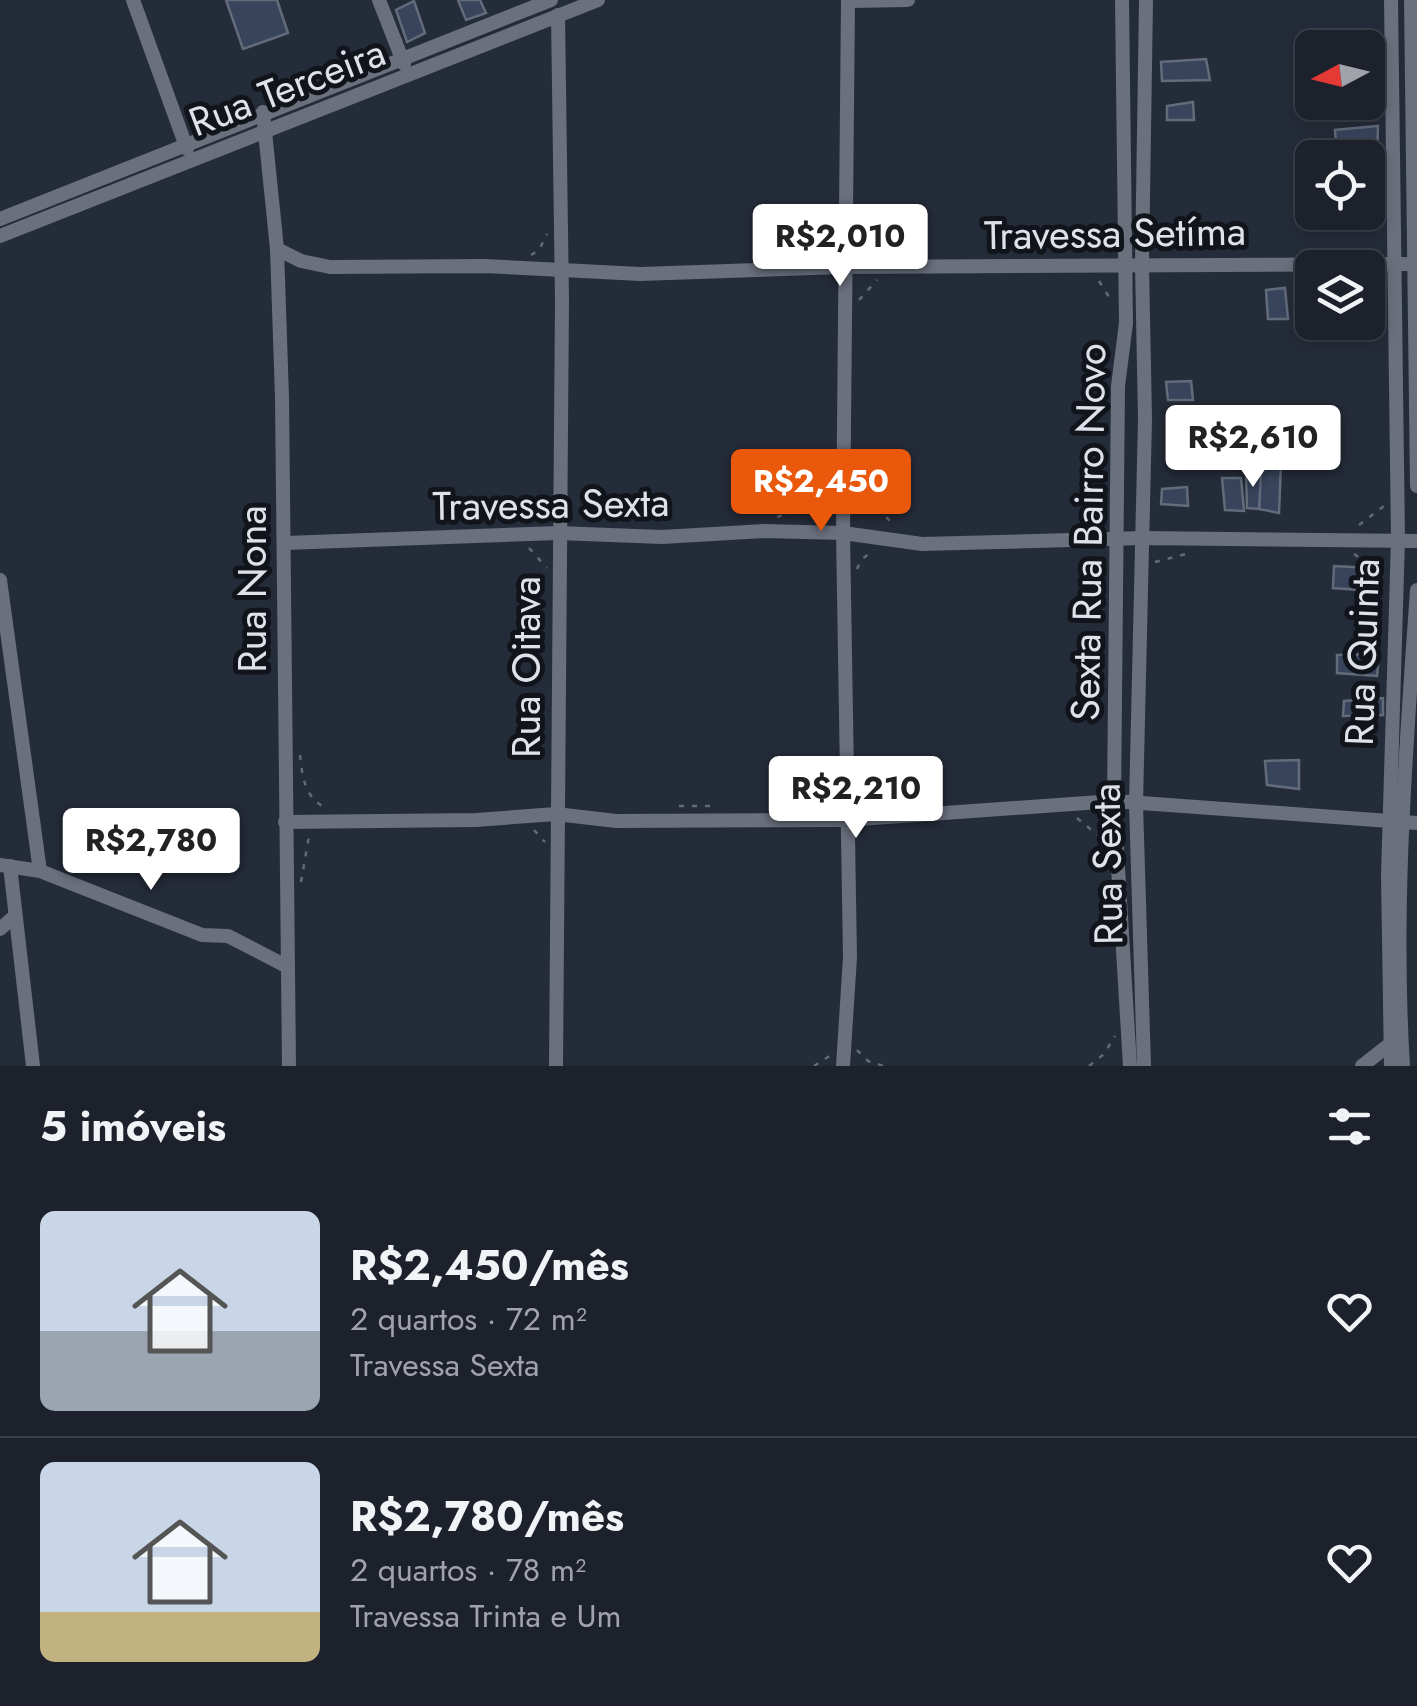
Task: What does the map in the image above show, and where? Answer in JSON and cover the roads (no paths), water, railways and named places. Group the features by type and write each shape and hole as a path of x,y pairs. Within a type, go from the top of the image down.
{"street":[{"path":"133,0 190,160"},
{"path":"379,0 408,74"},
{"name":"Rua Terceira","path":"0,218 551,0"},
{"name":"Rua Terceira","path":"0,236 598,0"},
{"path":"842,1066 850,957 842,533 848,1 908,0"},
{"name":"Sexta Rua Bairro Novo","path":"1122,0 1124,202 1134,265 1116,541 1114,802 1130,1066"},
{"name":"Rua Sexta","path":"1144,1066 1136,804 1143,538 1134,265 1146,0"},
{"name":"Rua Quinta","path":"1390,0 1398,539 1395,822 1402,1064"},
{"path":"1410,0 1417,486"},
{"name":"Rua Oitava","path":"556,1066 562,268 558,16"},
{"name":"Rua Nona","path":"263,112 277,249 285,543 284,822 289,1066"},
{"name":"Travessa Setíma","path":"277,249 301,261 330,267 562,268 640,274 843,266 1415,264"},
{"name":"Travessa Sexta","path":"285,543 558,533 662,538 765,531 842,533 922,544 1143,538 1417,541"},
{"path":"0,580 40,871"},
{"name":"Rua Quinta","path":"1389,1042 1395,822 1417,590"},
{"path":"284,822 476,820 556,814 616,820 846,820 1114,802 1417,823"},
{"path":"32,1066 16,916 5,866 40,871 202,934 228,936 286,966"},
{"path":"0,928 16,916"},
{"path":"1362,1066 1378,1056 1389,1042 1402,1064"}]}
